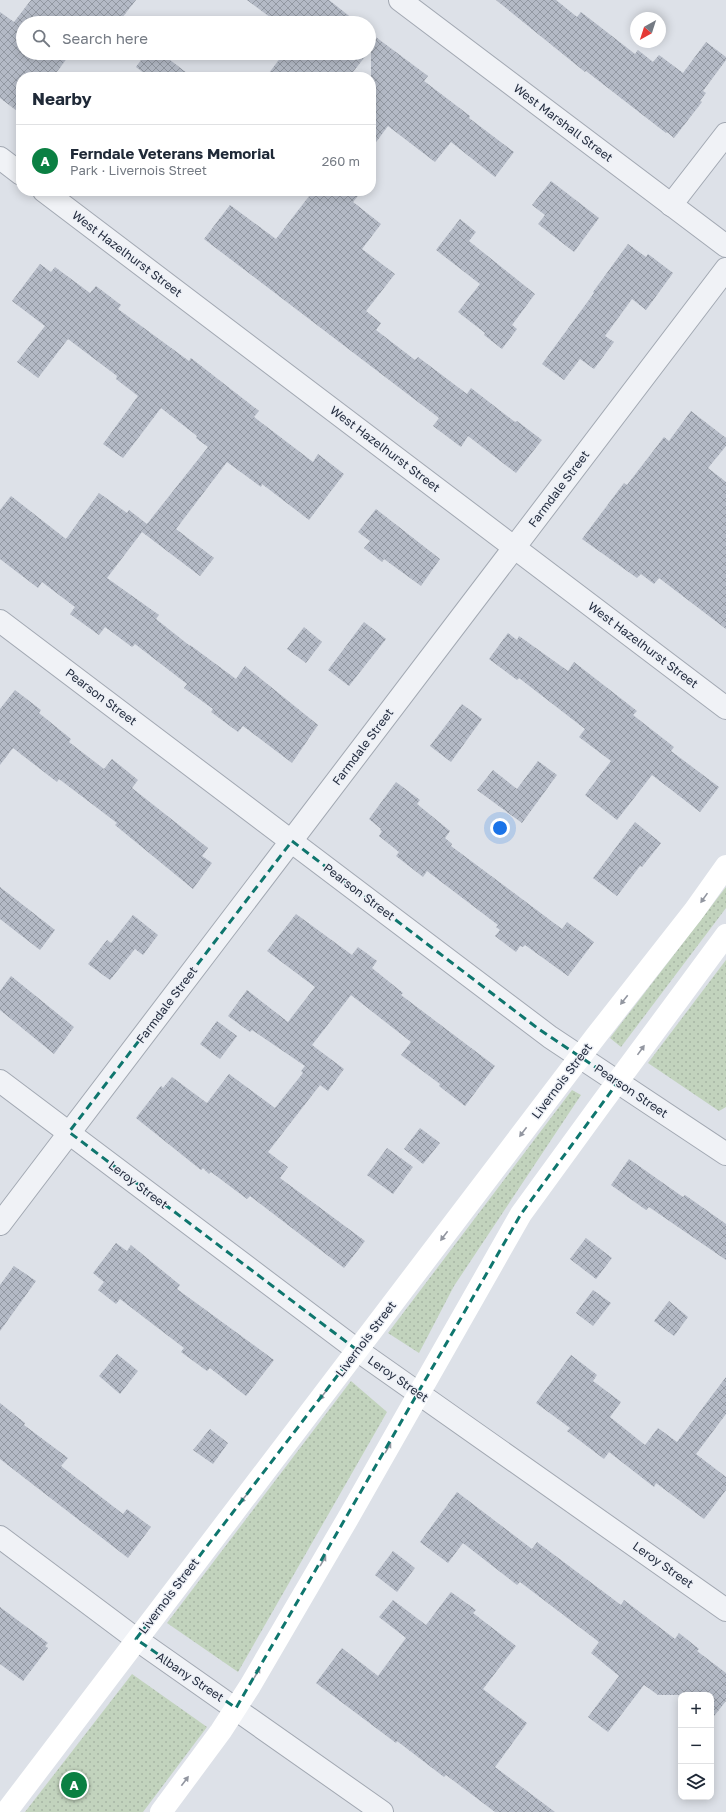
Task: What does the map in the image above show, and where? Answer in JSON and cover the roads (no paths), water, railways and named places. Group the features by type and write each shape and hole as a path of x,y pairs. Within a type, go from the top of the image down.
{"street":[{"name":"West Marshall Street","path":"400,0 726,246"},
{"path":"671,205 726,134"},
{"path":"0,158 16,170"},
{"name":"West Hazelhurst Street","path":"51,196 726,708"},
{"name":"Farmdale Street","path":"0,1224 726,269"},
{"name":"Pearson Street","path":"0,621 545,1033 726,1154"},
{"name":"Livernois Street","path":"6,1812 136,1639 580,1057 694,911 726,866"},
{"path":"161,1812 222,1731 236,1708 347,1520 521,1214 726,935"},
{"name":"Leroy Street","path":"0,1081 357,1350 726,1610"},
{"name":"Albany Street","path":"0,1537 136,1639 382,1812"}],"place":[{"name":"Ferndale Veterans Memorial","path":"74,1785"}]}
